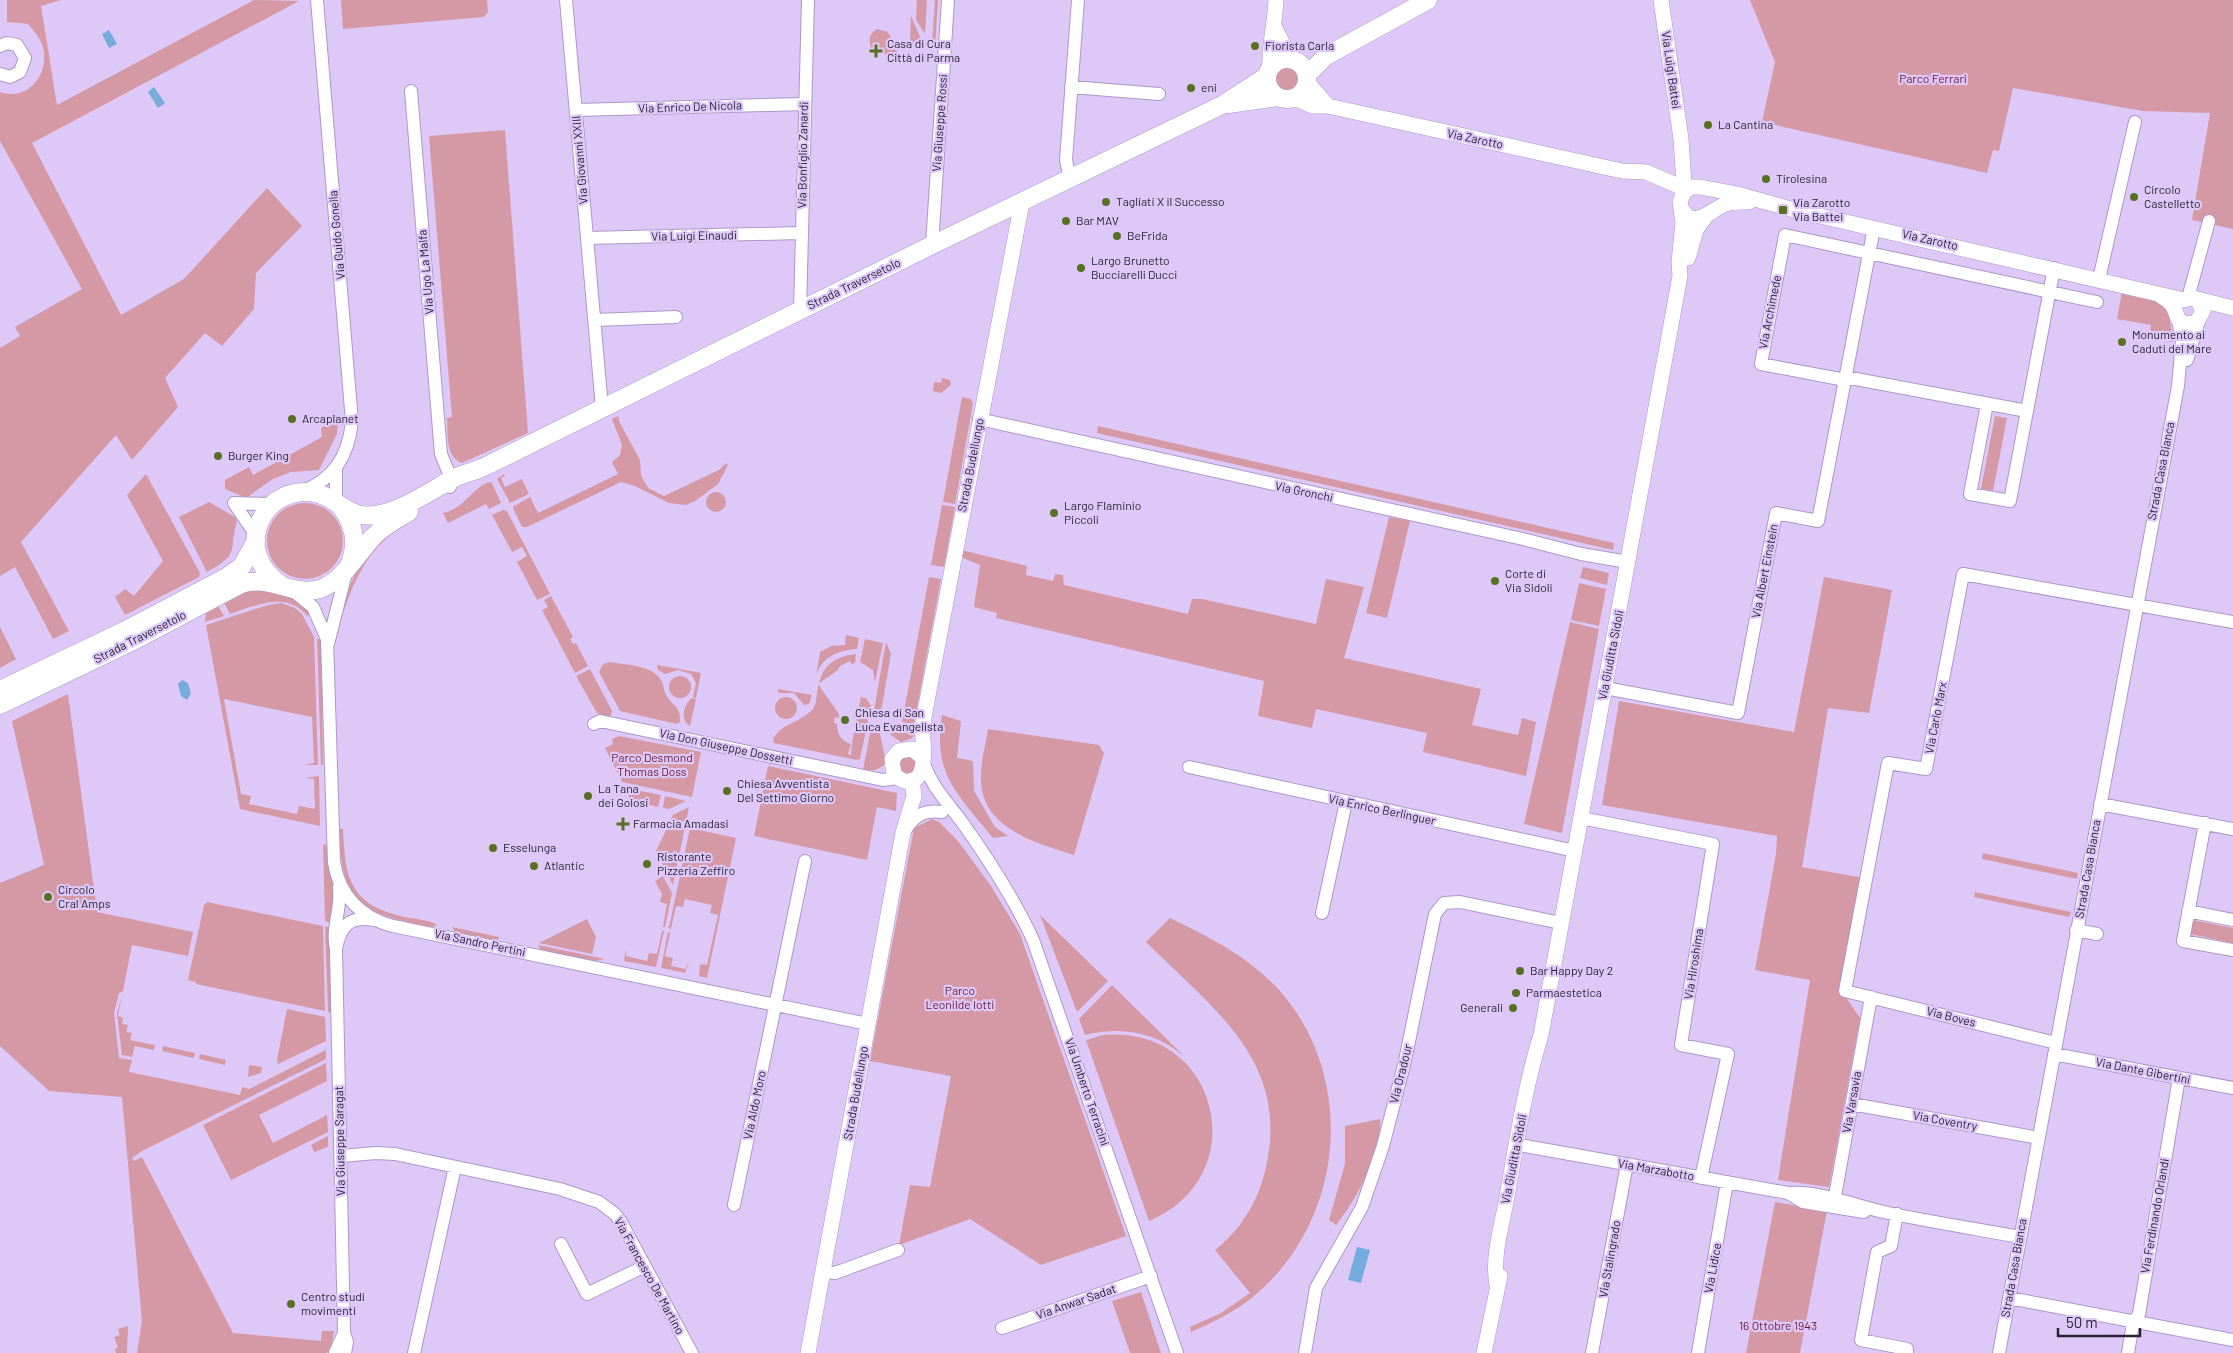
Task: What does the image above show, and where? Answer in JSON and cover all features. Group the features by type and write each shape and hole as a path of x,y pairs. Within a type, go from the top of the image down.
{"main road":[{"path":"1326,56 1278,60 1268,72 1269,88 1286,97 1302,92 1307,79 1326,56 1428,0"},
{"path":"1293,59 1304,68 1307,79"},
{"name":"Strada Traversetolo","path":"285,586 264,568 257,554 256,541 257,530 263,515 279,499 300,492 322,495 357,514 375,515 395,508 1222,105 1268,72"},
{"name":"Strada Traversetolo","path":"1222,105 1286,97"},
{"name":"Strada Traversetolo","path":"0,705 96,660 241,584 258,581 304,591 320,589 334,581 381,530 444,483"},
{"path":"341,507 350,520 354,534 354,549 348,566"},
{"name":"Strada Traversetolo","path":"0,690 124,631 225,578 245,562 256,541"}],"street":[{"name":"Via Guido Gonella","path":"317,0 351,410 350,433 336,468 336,498 341,507"},
{"name":"Via Giovanni XXIII","path":"566,0 602,408"},
{"name":"Via Bonfiglio Zanardi","path":"800,310 808,0"},
{"name":"Via Giuseppe Rossi","path":"932,245 948,0"},
{"path":"1070,179 1066,164 1078,0"},
{"path":"1268,72 1269,47 1274,28 1276,0"},
{"name":"Via Luigi Battei","path":"1661,0 1681,139 1688,152 1694,179 1689,195"},
{"path":"1274,28 1293,59"},
{"path":"0,46 7,43 17,45 25,58 20,72 10,76 0,74"},
{"path":"1307,79 1328,106"},
{"path":"1071,88 1159,94"},
{"name":"Via Ugo La Malfa","path":"412,91 444,483"},
{"name":"Via Zarotto","path":"1286,97 1313,106 1328,106 1622,171 1651,174 1689,195 1709,192 1712,202 1706,216"},
{"name":"Via Enrico De Nicola","path":"576,110 805,104"},
{"path":"2100,279 2135,122"},
{"name":"Via Zarotto","path":"1622,171 1660,186 1672,196 1738,194 1761,202 2141,288 2185,305 2233,309"},
{"name":"Via Zarotto","path":"1689,195 1693,218 1706,216 1729,203 1761,202"},
{"name":"Via Giuditta Sidoli","path":"1680,276 1679,262 1689,195"},
{"name":"Strada Budellungo","path":"903,777 921,774 922,729 1022,202"},
{"name":"Via Giuditta Sidoli","path":"1497,1285 1494,1270 1507,1195 1532,1064 1541,1035 1680,276 1696,230 1706,216"},
{"path":"2200,319 2203,311 2185,305 2209,221"},
{"name":"Via Albert Einstein","path":"1605,688 1738,714 1776,513 1818,521 1874,228"},
{"name":"Via Luigi Einaudi","path":"587,238 801,233"},
{"name":"Via Zarotto","path":"1785,235 2097,302"},
{"name":"Via Archimede","path":"1785,235 1761,364 2027,411"},
{"path":"1987,404 1970,494 2010,501 2054,268"},
{"name":"Via Zarotto","path":"2185,305 2190,325 2200,319 2233,309"},
{"name":"Strada Casa Bianca","path":"1999,1353 2178,386 2185,305"},
{"path":"594,320 676,317"},
{"name":"Strada Casa Bianca","path":"2178,386 2200,319"},
{"name":"Via Gronchi","path":"980,419 1581,554 1628,562"},
{"name":"Via Guido Gonella","path":"300,492 325,479 336,468"},
{"path":"256,541 253,532 234,504 266,504 279,499"},
{"name":"Via Sandro Pertini","path":"328,646 348,566"},
{"name":"Via Carlo Marx","path":"1845,991 1888,763 1926,770 1963,574 2136,606"},
{"name":"Via Sandro Pertini","path":"285,586 313,606 322,623 328,646 334,857 337,877 354,905 378,921 868,1024"},
{"path":"2136,606 2233,622"},
{"name":"Via Don Giuseppe Dossetti","path":"594,724 600,721 860,774 882,772 903,777"},
{"name":"Strada Budellungo","path":"808,1353 908,811 903,777 896,753 907,748 922,729"},
{"path":"907,748 916,751 922,759"},
{"name":"Via Umberto Terracini","path":"922,759 936,790 1012,896 1036,946 1177,1353"},
{"name":"Via Enrico Berlinguer","path":"1189,768 1575,851"},
{"name":"Via Umberto Terracini","path":"903,777 926,786 942,812 955,828 973,842"},
{"path":"1322,913 1346,802"},
{"path":"2100,804 2233,829"},
{"name":"Strada Budellungo","path":"903,833 918,814 932,811 942,812"},
{"name":"Via Hiroshima","path":"1581,818 1713,844 1681,1045 1728,1054 1701,1178"},
{"path":"2205,823 2183,941 2233,950"},
{"name":"Via Aldo Moro","path":"734,1205 805,862"},
{"name":"Via Giuseppe Saragat","path":"337,877 340,897 339,911 333,934 336,949 344,1333 347,1342 345,1353"},
{"path":"339,911 344,903 349,902 354,905"},
{"name":"Via Oradour","path":"1305,1353 1316,1288 1362,1207 1383,1146 1405,1061 1435,914 1444,903 1460,902 1561,923"},
{"name":"Via Giuseppe Saragat","path":"336,949 341,930 357,912 354,905"},
{"path":"2188,911 2233,920"},
{"path":"350,922 364,919 378,921"},
{"path":"2076,930 2097,934"},
{"name":"Via Boves","path":"1845,991 2055,1048"},
{"name":"Via Varsavia","path":"1834,1203 1871,997"},
{"name":"Via Giuditta Sidoli","path":"1484,1353 1525,1146 1540,1062 1541,1035"},
{"name":"Via Dante Gibertini","path":"2055,1048 2179,1078 2233,1088"},
{"name":"Via Ferdinando Orlandi","path":"2128,1353 2133,1322 2138,1314 2179,1078"},
{"name":"Via Coventry","path":"1852,1104 2039,1138"},
{"name":"Via Marzabotto","path":"1525,1146 1788,1193 1798,1192 1834,1203 2020,1237"},
{"name":"Via Francesco De Martino","path":"341,1156 385,1153 560,1189 598,1202 615,1214 621,1222 692,1353"},
{"name":"Via Stalingrado","path":"1592,1353 1627,1164"},
{"path":"414,1353 455,1168"},
{"name":"Via Lidice","path":"1698,1353 1727,1182"},
{"path":"1892,1213 1890,1246 1877,1252 1861,1340 1907,1349 1906,1353"},
{"path":"560,1244 587,1294 645,1266"},
{"path":"823,1272 835,1273 898,1250"},
{"name":"Via Anwar Sadat","path":"1002,1328 1151,1276"},
{"path":"2009,1298 2233,1340"},
{"name":"Via Giuseppe Saragat","path":"335,1353 344,1333"}],"green space":[{"path":"7,0 61,0 41,6 57,105 254,0 299,1 32,143 121,315 184,279 267,188 302,226 256,273 254,309 222,346 205,333 165,378 178,407 132,460 116,435 21,542 69,631 53,639 15,567 0,576 0,348 20,336 15,327 82,289 0,141 0,92 20,93 28,89 40,76 44,57 43,47 28,24 7,22"},
{"path":"341,0 487,0 488,12 484,17 343,29"},
{"path":"917,0 927,0 925,34 916,20"},
{"path":"935,0 938,0 935,46 932,43"},
{"name":"Parco Ferrari","path":"1750,0 2233,0 2233,229 2192,220 2210,113 2143,111 2013,88 1999,151 1993,150 1987,173 1762,122 1775,62"},
{"path":"911,16 922,41 918,47 910,43"},
{"path":"877,29 888,32 899,56 873,52 870,46 870,39"},
{"path":"1289,65 1298,69 1302,78 1298,87 1289,91 1280,87 1276,78 1280,69"},
{"path":"505,130 528,433 462,463 453,456 448,444 447,418 452,417 429,136"},
{"path":"2122,291 2154,299 2161,303 2169,317 2172,342 2149,338 2151,325 2117,319"},
{"path":"942,378 950,380 951,385 941,393 933,391 934,382 941,383"},
{"path":"962,397 971,399 973,404 955,504 943,502"},
{"path":"618,416 640,460 641,475 648,488 664,496 719,470 726,463 728,465 718,484 695,501 686,505 669,503 635,486 621,482 527,527 522,527 513,508 530,497 538,513 618,474 612,462 620,455 622,445 612,419"},
{"path":"1995,416 2007,418 1993,491 1981,489"},
{"path":"338,419 337,434 319,470 291,472 273,479 246,498 225,489 225,480 249,467 253,475 322,437 321,428"},
{"path":"1098,426 1614,543 1613,550 1097,433"},
{"path":"146,474 200,573 199,577 125,615 115,597 125,589 134,596 163,561 127,495"},
{"path":"504,474 505,476 501,478 505,487 522,479 529,494 510,503 497,479"},
{"path":"489,482 492,483 501,503 489,509 486,504 448,523 443,513 457,507 477,489"},
{"path":"716,492 723,495 726,502 723,509 716,512 709,509 706,502 709,495"},
{"path":"209,502 235,517 237,521 229,556 225,561 207,572 179,517"},
{"path":"305,503 319,506 332,514 340,527 343,541 340,555 332,568 319,576 305,579 291,576 278,568 270,555 267,541 270,527 278,514 291,506"},
{"path":"942,505 955,507 944,567 931,565"},
{"path":"503,510 507,511 550,594 537,600 517,562 527,556 522,547 512,552 492,515"},
{"path":"1389,517 1410,521 1387,618 1366,613"},
{"path":"405,523 406,525 394,532 375,550 360,573 344,611 340,609 357,569 378,539"},
{"path":"961,550 1027,566 1026,575 1053,581 1055,574 1063,575 1064,585 1188,614 1192,599 1202,599 1316,624 1326,579 1364,587 1344,658 1481,689 1472,725 1518,735 1522,718 1536,722 1526,776 1423,752 1427,733 1316,709 1312,728 1258,716 1264,681 996,618 997,613 974,607 980,565 963,558"},
{"path":"1583,567 1609,573 1607,585 1580,578"},
{"path":"929,577 941,579 914,724 902,722"},
{"path":"1824,577 1892,590 1869,713 1828,708 1802,867 1864,878 1843,993 1860,1018 1829,1187 1778,1180 1810,980 1755,970 1776,854 1777,836 1602,805 1619,701 1794,732"},
{"path":"1579,583 1606,589 1599,626 1571,620"},
{"path":"271,589 296,600 311,613 307,616 299,608 290,604 270,602 230,614 223,601 243,590"},
{"path":"551,596 573,637 570,639 573,644 576,643 588,666 575,673 542,610 548,607 544,600"},
{"path":"281,603 295,608 302,614 314,637 318,765 305,765 314,763 312,717 224,699 241,794 251,796 249,804 297,814 299,806 315,809 314,779 305,778 319,776 320,826 240,809 206,625 268,605"},
{"path":"217,604 224,616 205,622 206,612"},
{"path":"1570,622 1599,629 1562,833 1524,824"},
{"path":"0,627 16,659 0,668"},
{"path":"846,635 859,638 857,649 837,653 826,659 818,669 816,676 820,652 831,646 845,645"},
{"path":"317,639 321,639 323,765 321,765"},
{"path":"865,639 883,643 875,682 873,670 860,662"},
{"path":"886,642 891,654 880,718 873,716"},
{"path":"856,654 855,663 851,664 850,661 840,666 838,670 819,683 824,671 833,661"},
{"path":"610,662 638,666 657,675 662,682 666,695 678,710 680,722 677,724 620,711 599,672 603,664"},
{"path":"657,665 701,673 696,698 693,697 696,683 691,674 678,670 665,674 658,670"},
{"path":"590,669 612,711 608,717 597,713 576,676"},
{"path":"680,676 688,679 691,687 688,695 680,698 672,695 669,687 672,679"},
{"path":"819,685 839,714 839,718 835,717 834,723 837,724 840,737 851,744 848,754 851,755 852,744 854,744 852,743 861,697 866,698 871,706 860,759 857,760 774,743 773,739 777,733 813,709"},
{"path":"778,689 812,695 809,704 804,705 794,693 778,693"},
{"path":"68,694 97,912 193,932 188,956 132,945 123,991 119,993 114,1013 119,1058 132,1060 129,1072 240,1095 242,1087 249,1089 326,1050 326,1059 142,1151 132,1158 134,1161 142,1157 233,1333 321,1341 322,1331 334,1331 332,1343 327,1353 137,1353 142,1321 122,1097 49,1091 0,1046 0,883 44,865 12,721"},
{"path":"786,697 794,700 797,708 794,716 786,719 778,716 775,708 778,700"},
{"path":"692,698 696,699 690,726 685,720 684,712 686,704"},
{"path":"942,715 961,721 957,758 973,761 974,791 995,827 1008,836 993,838 959,796 951,783 941,753"},
{"path":"872,723 878,724 886,763 876,770 863,770"},
{"path":"890,727 916,731 912,738 901,742 891,735"},
{"path":"988,729 1099,745 1104,753 1074,855 1026,838 1011,830 989,808 982,792 981,774"},
{"name":"Parco Desmond Thomas Doss","path":"619,736 701,752 692,797 622,782 605,748 613,744 612,739"},
{"path":"908,757 914,759 916,765 914,771 908,773 902,771 900,765 902,759"},
{"path":"768,766 897,793 896,811 877,807 867,860 754,836"},
{"path":"625,788 661,795 658,807 631,801"},
{"path":"665,796 686,801 669,809 663,808"},
{"path":"689,807 686,822 671,819 673,815"},
{"name":"Parco Leonilde Iotti","path":"932,819 939,822 958,841 991,886 1020,934 1126,1236 1041,1265 970,1219 899,1245 910,1185 930,1187 951,1076 870,1061 914,828"},
{"path":"669,824 685,827 673,885 656,851"},
{"path":"690,828 736,838 707,978 699,976 700,964 707,965 718,915 710,913 712,905 685,899 683,907 676,906 671,929 669,928"},
{"path":"339,829 343,829 349,876 354,887 362,897 372,905 387,912 437,925 431,927 423,926 388,917 361,902 352,892 346,880 342,865"},
{"path":"323,844 327,846 334,886 331,923 325,921"},
{"path":"1983,853 2078,873 2077,879 1982,859"},
{"path":"663,876 672,893 665,927 663,927 667,904 660,902 662,894 655,881"},
{"path":"1975,892 2071,912 2069,917 1974,897"},
{"path":"207,902 323,926 325,1011 196,984 196,982 188,980 204,905"},
{"path":"1040,915 1108,981 1077,1012"},
{"path":"1170,918 1229,949 1256,968 1280,991 1305,1027 1322,1066 1330,1107 1330,1149 1322,1190 1307,1229 1284,1265 1254,1296 1232,1312 1191,1332 1190,1327 1221,1313 1250,1293 1215,1250 1241,1224 1254,1202 1266,1167 1270,1130 1267,1097 1256,1067 1240,1040 1220,1015 1146,942"},
{"path":"587,919 596,937 592,954 539,943"},
{"path":"2193,920 2233,928 2233,943 2190,934"},
{"path":"325,926 330,928 332,1013 328,1012"},
{"path":"452,927 499,937 498,941 455,932"},
{"path":"662,931 664,931 656,967 624,961 626,948 626,956 647,961 649,953 657,954"},
{"path":"668,932 670,933 665,956 673,958 671,966 685,969 689,961 685,973 661,968"},
{"path":"538,945 605,959 594,961 541,950"},
{"path":"1112,985 1184,1056 1161,1041 1137,1033 1112,1031 1085,1035 1079,1019"},
{"path":"122,995 118,1016 123,1018 122,1024 128,1025 126,1032 132,1033 130,1040 155,1045 154,1050 135,1046 132,1057 122,1055 117,1014"},
{"path":"287,1009 325,1017 326,1041 278,1064 277,1060"},
{"path":"1103,1035 1143,1038 1174,1053 1197,1077 1210,1107 1212,1139 1203,1171 1183,1200 1149,1221 1086,1040"},
{"path":"163,1046 195,1053 194,1058 162,1051"},
{"path":"200,1054 226,1060 225,1065 199,1059"},
{"path":"326,1063 327,1081 259,1115 273,1143 327,1115 328,1132 231,1180 203,1125"},
{"path":"249,1065 262,1067 261,1073 248,1077"},
{"path":"1380,1119 1377,1146 1367,1175 1352,1203 1336,1225 1329,1220 1345,1164 1345,1126"},
{"path":"328,1136 328,1147 314,1152 311,1145"},
{"name":"16 Ottobre 1943","path":"1775,1202 1827,1211 1800,1353 1746,1353"},
{"path":"1141,1292 1161,1353 1130,1353 1112,1301"},
{"path":"128,1326 127,1353 116,1353 115,1349 118,1347 114,1337 120,1335 118,1329"}],"water":[{"path":"109,30 117,44 109,48 102,34"},
{"path":"154,87 165,103 158,108 148,92"},
{"path":"182,680 188,683 191,694 187,700 181,696 178,684"},
{"path":"1357,1247 1370,1250 1361,1283 1348,1280"}],"place":[{"name":"Fiorista Carla","path":"1255,46"},
{"name":"Casa di Cura Città di Parma","path":"876,51"},
{"name":"eni","path":"1191,88"},
{"name":"La Cantina","path":"1708,125"},
{"name":"Tirolesina","path":"1766,179"},
{"name":"Circolo Castelletto","path":"2134,197"},
{"name":"Tagliati X il Successo","path":"1106,202"},
{"name":"Via Zarotto Via Battei","path":"1783,210"},
{"name":"Bar MAV","path":"1066,221"},
{"name":"BeFrida","path":"1117,236"},
{"name":"Largo Brunetto Bucciarelli Ducci","path":"1081,268"},
{"name":"Monumento ai Caduti del Mare","path":"2122,342"},
{"name":"Arcaplanet","path":"292,419"},
{"name":"Burger King","path":"218,456"},
{"name":"Largo Flaminio Piccoli","path":"1054,513"},
{"name":"Corte di Via Sidoli","path":"1495,581"},
{"name":"Chiesa di San Luca Evangelista","path":"845,720"},
{"name":"Chiesa Avventista Del Settimo Giorno","path":"727,791"},
{"name":"La Tana dei Golosi","path":"588,796"},
{"name":"Farmacia Amadasi","path":"623,824"},
{"name":"Esselunga","path":"493,848"},
{"name":"Ristorante Pizzeria Zeffiro","path":"647,864"},
{"name":"Atlantic","path":"534,866"},
{"name":"Circolo Cral Amps","path":"48,897"},
{"name":"Bar Happy Day 2","path":"1520,971"},
{"name":"Parmaestetica","path":"1516,993"},
{"name":"Generali","path":"1513,1008"},
{"name":"Centro studi movimenti","path":"291,1304"}]}
